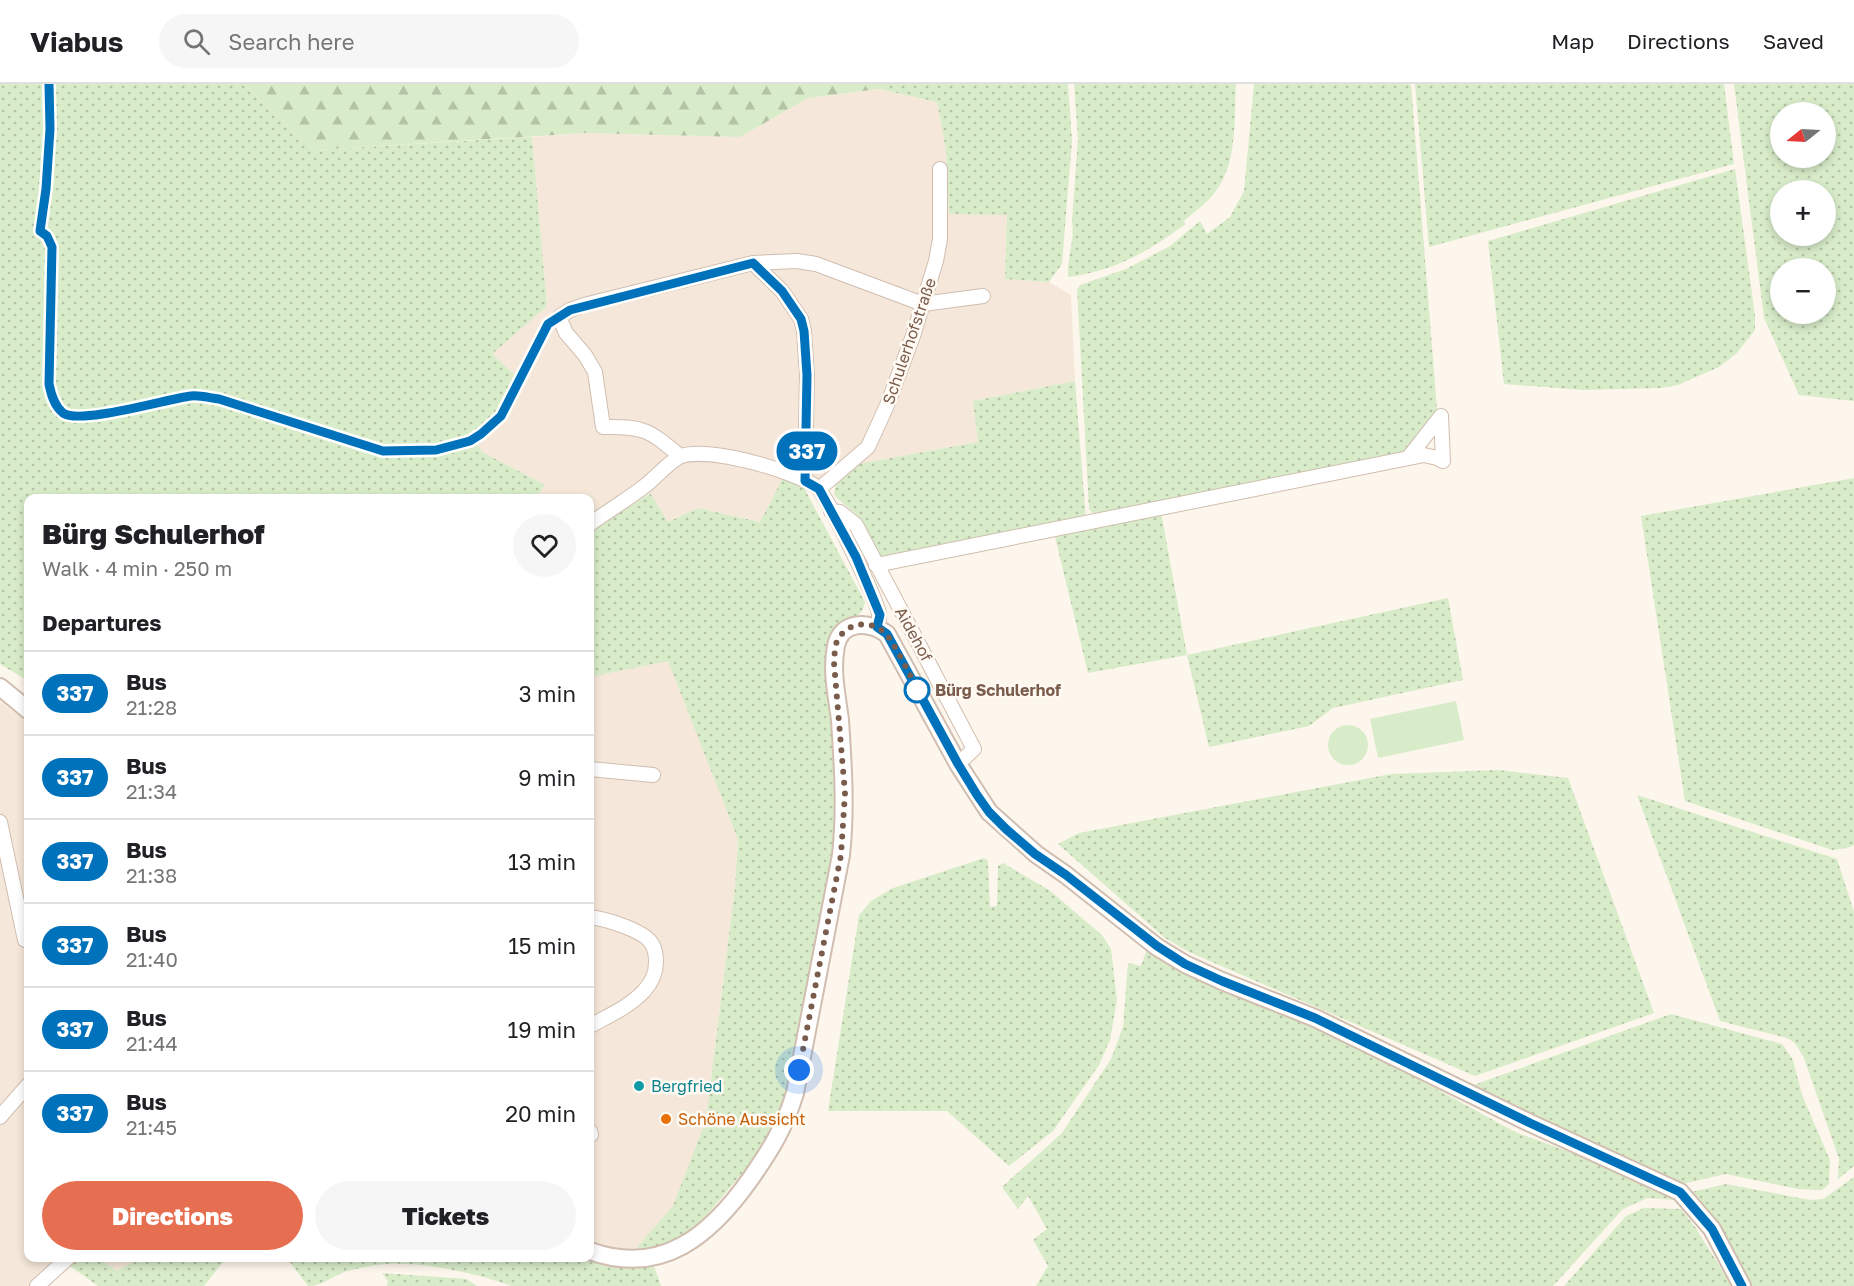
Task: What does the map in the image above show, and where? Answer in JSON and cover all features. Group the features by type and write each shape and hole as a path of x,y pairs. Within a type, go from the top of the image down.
{"street":[{"name":"Schulerhofstraße","path":"819,489 868,447 884,412 932,280 940,239 940,169"},
{"path":"680,456 647,431 626,426 603,427 595,372 585,355 566,333 559,317 585,305 753,263 797,261 816,264 923,304 982,296"},
{"path":"753,263 782,291 801,319 804,331 807,375 805,481"},
{"path":"594,521 646,485 680,456 701,455 730,458 763,465 805,481 819,489 856,557 877,606 880,615 877,627"},
{"path":"876,565 1408,458"},
{"name":"Aidehof","path":"831,511 840,512 856,525 974,749 958,764"},
{"path":"594,1252 622,1260 643,1259 667,1254 692,1240 718,1220 742,1190 777,1141 788,1118 795,1093 844,834 845,793 835,686 836,644 842,632 851,626 860,624 877,627 887,634 958,764 989,812 1035,854 1066,875 1157,946 1185,964 1315,1018 1530,1123 1680,1192 1712,1229 1743,1286"},
{"path":"0,687 24,707"},
{"path":"594,769 653,776"},
{"path":"0,822 2,849 24,936"},
{"path":"594,918 617,924 644,936 652,944 656,958 655,975 643,991 625,1006 594,1024"},
{"path":"0,1117 24,1090"},
{"path":"37,1286 63,1262"}],"shaded area":[{"path":"879,89 937,102 946,150 1007,215 1005,279 1049,282 1071,295 1075,381 973,401 978,442 858,464 837,475 803,486 783,478 761,522 698,508 668,522 649,493 594,529 594,494 539,494 545,485 481,452 476,441 488,434 504,415 522,381 491,354 547,306 532,137 586,133 740,137 808,98"},
{"path":"668,660 738,839 735,887 706,1120 674,1206 631,1254 609,1266 594,1262 594,676"},
{"path":"0,702 24,719 24,1262 56,1262 30,1286 0,1286"},
{"path":"104,1262 132,1262 117,1271"}],"green space":[{"path":"0,84 45,84 45,153 40,203 45,206 53,159 52,84 243,84 314,150 532,137 547,306 492,354 516,376 506,399 484,427 463,439 421,449 382,446 243,403 243,413 358,450 401,457 428,457 476,441 482,452 545,485 539,494 24,494 24,679 0,664"},
{"path":"243,84 887,84 879,89 808,98 740,137 586,133 314,150"},
{"path":"887,84 1068,84 1072,141 1062,264 1049,282 1005,279 1007,215 949,214 946,150 937,102 879,89"},
{"path":"1074,84 1236,84 1233,143 1230,157 1220,184 1212,196 1184,221 1185,224 1130,259 1100,270 1068,277 1078,139"},
{"path":"1254,84 1411,84 1436,418 1401,456 1096,518 1089,509 1077,289 1080,285 1126,269 1170,246 1200,221 1207,234 1230,217 1244,191"},
{"path":"1415,84 1724,84 1734,164 1429,247"},
{"path":"1734,84 1854,84 1854,401 1799,395 1764,318"},
{"path":"1735,169 1755,316 1755,330 1737,353 1719,367 1678,385 1661,388 1584,390 1504,384 1488,241"},
{"path":"1075,381 1086,520 886,559 873,548 857,515 834,495 836,482 858,464 978,442 973,401"},
{"path":"783,478 803,486 865,602 858,616 836,631 838,834 784,1110 760,1152 702,1221 668,1244 631,1254 673,1206 706,1120 735,887 738,839 668,661 594,676 594,529 650,493 668,522 698,508 760,522"},
{"path":"1854,478 1854,845 1832,850 1685,801 1641,516"},
{"path":"1161,512 1187,655 1088,673 1054,533"},
{"path":"1448,598 1463,680 1333,708 1309,726 1209,747 1187,655"},
{"path":"1456,701 1464,740 1378,758 1370,719"},
{"path":"1348,725 1356,726 1362,731 1367,737 1367,753 1362,759 1356,764 1348,765 1340,764 1334,759 1329,753 1328,745 1329,737 1334,731 1340,726"},
{"path":"1499,770 1568,778 1654,1013 1475,1076 1189,952 1165,938 1058,844 1079,833 1391,774"},
{"path":"1637,795 1837,859 1854,912 1854,1166 1838,1179 1839,1159 1804,1058 1795,1043 1787,1038 1720,1021"},
{"path":"984,858 988,861 990,907 997,906 998,866 1003,863 1049,890 1102,935 1111,949 1117,1000 1110,1040 1099,1065 1053,1131 1009,1166 947,1111 828,1111 859,915 871,901 893,888"},
{"path":"1147,949 1212,985 1369,1052 1515,1132 1610,1167 1674,1200 1647,1198 1623,1209 1553,1286 1036,1286 1048,1266 1033,1240 1047,1229 1028,1196 1018,1209 1002,1187 1062,1133 1111,1059 1123,1027 1128,963 1141,966"},
{"path":"1671,1014 1782,1044 1793,1060 1802,1095 1830,1160 1829,1184 1822,1190 1798,1189 1726,1174 1682,1184 1468,1087"},
{"path":"1854,1177 1854,1286 1751,1286 1728,1245 1687,1193 1726,1184 1810,1200 1823,1199"},
{"path":"1644,1208 1681,1209 1732,1286 1564,1286 1626,1216"},
{"path":"104,1262 117,1271 132,1262 223,1262 204,1286 98,1286 66,1263"},
{"path":"290,1262 594,1262 609,1266 654,1266 661,1286 512,1286 459,1271 420,1265 382,1264 350,1270 321,1283 308,1286"},
{"path":"382,1273 467,1279 477,1286 387,1286 388,1281"}],"bus line":[{"name":"337","path":"49,84 50,129 46,189 40,231 47,236 52,247 49,384 55,404 62,412 73,417 135,408 194,395 219,399 369,448 383,451 436,450 470,441 501,416 548,324 570,310 753,263 782,291 801,319 804,331 807,350 805,481 819,489 856,557 877,606 880,615 877,627 887,634 958,764 989,812 1035,854 1066,875 1157,946 1185,964 1315,1018 1530,1123 1680,1192 1712,1229 1742,1286"}],"place":[{"name":"Bürg Schulerhof","path":"917,690"},
{"name":"Bergfried","path":"639,1086"},
{"name":"Schöne Aussicht","path":"666,1119"}],"route":[{"path":"799,1070 844,834 845,793 834,663 836,644 842,632 851,626 860,624 877,627 887,634 917,690"}]}
